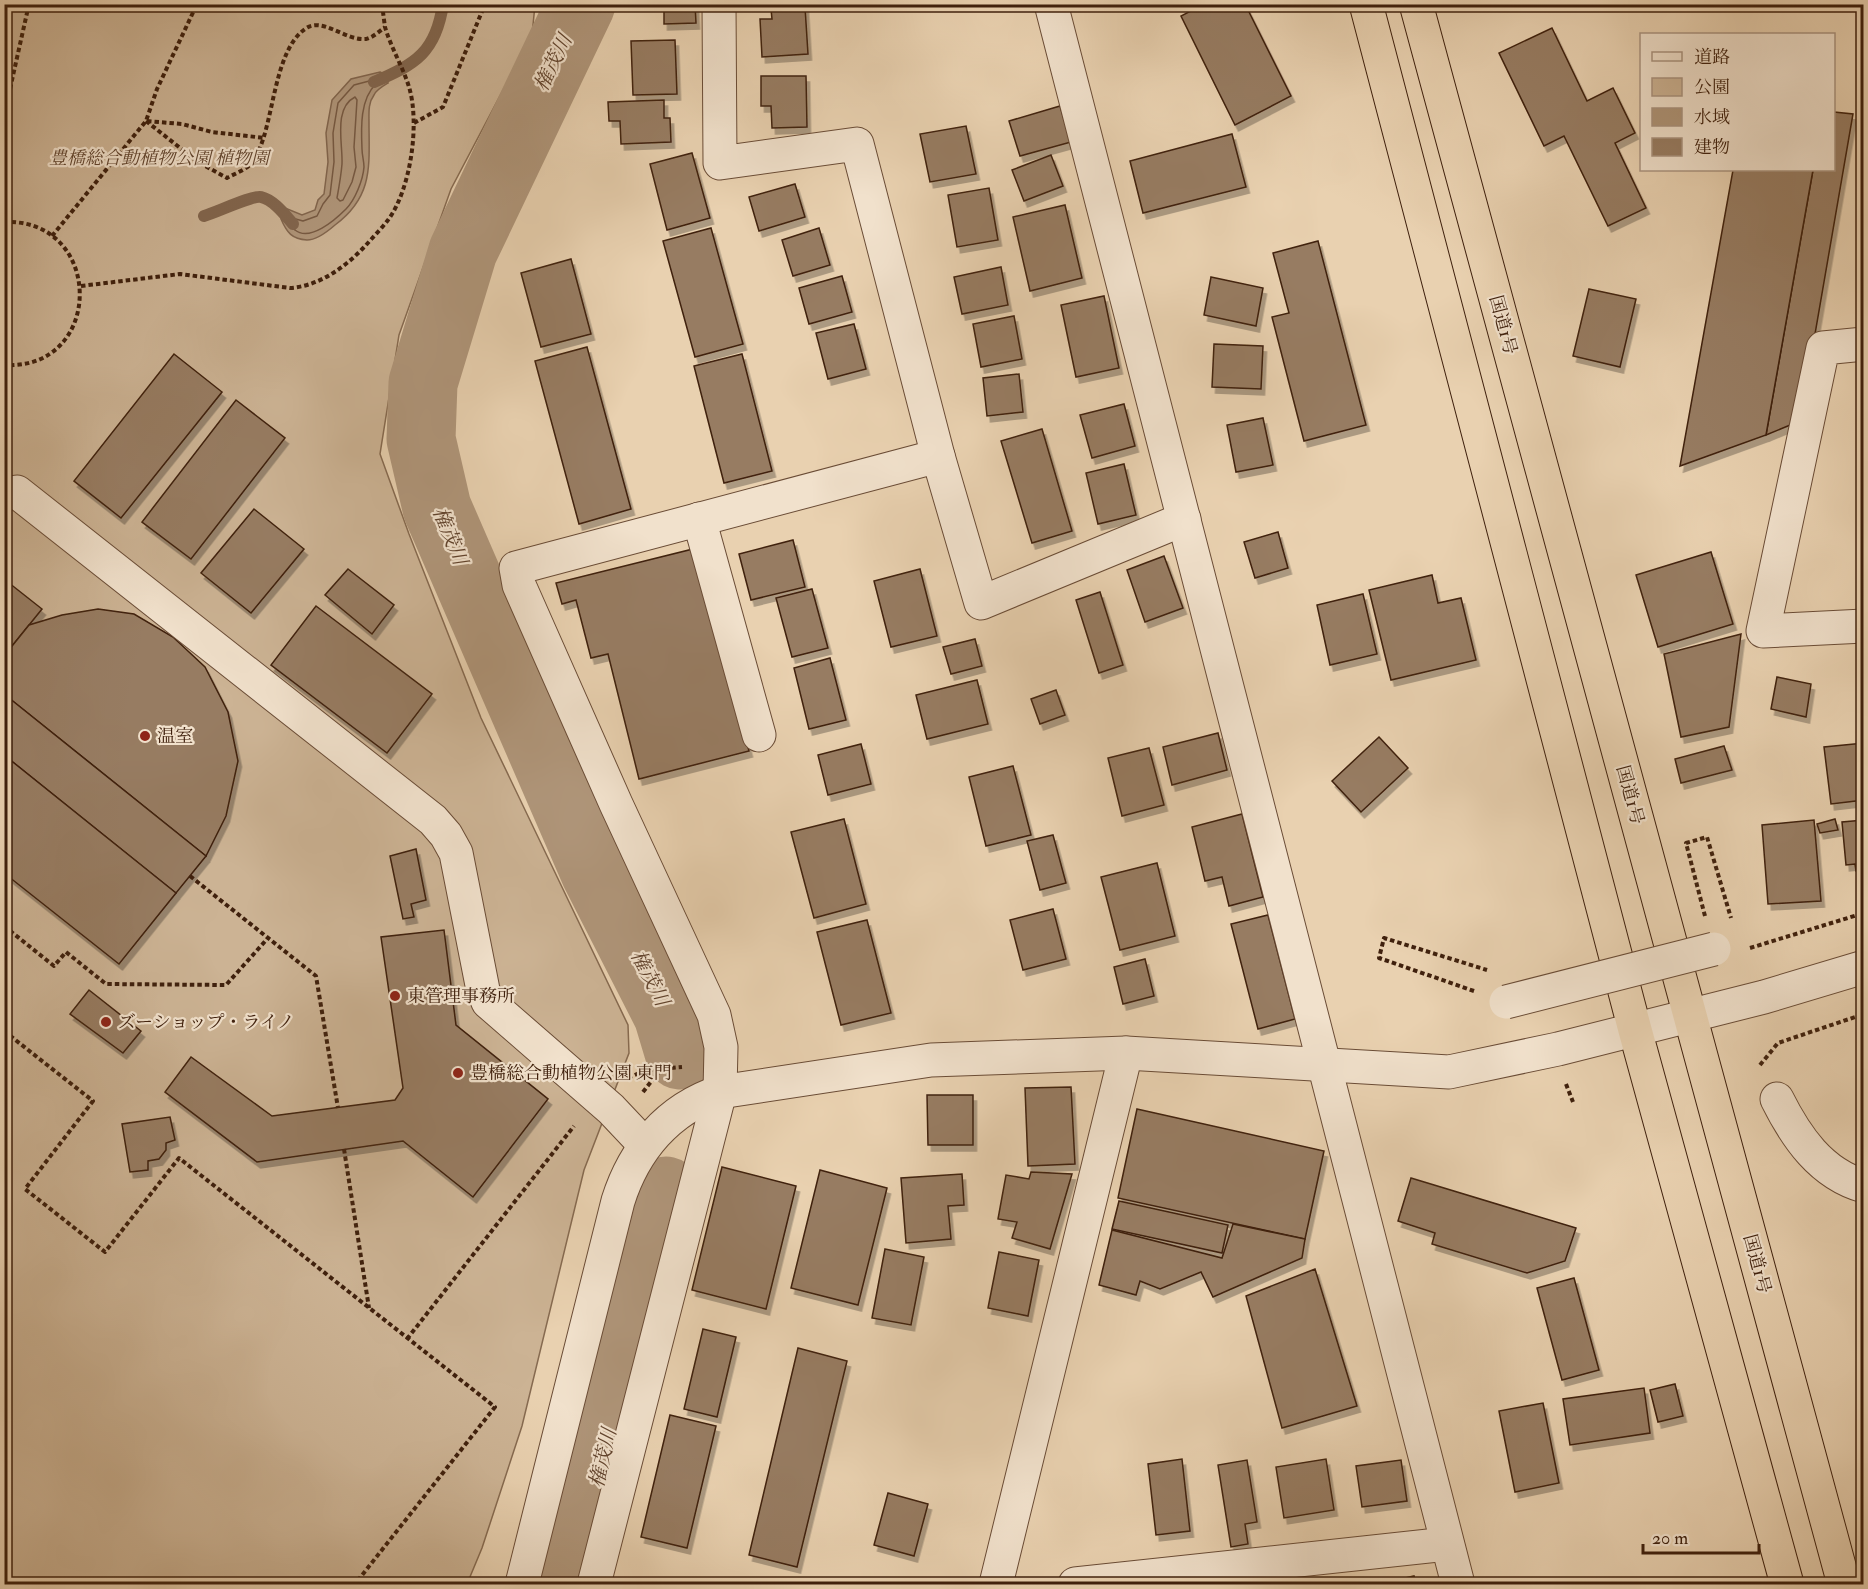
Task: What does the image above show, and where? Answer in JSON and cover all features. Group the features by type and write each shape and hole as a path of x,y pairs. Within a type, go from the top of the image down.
{"highway":[{"path":"1366,4 1635,1030 1787,1584"},
{"name":"国道1号","path":"1416,4 1844,1584"}],"street":[{"path":"719,4 720,163 856,144 938,456 981,603 1184,519"},
{"path":"1051,4 1458,1584"},
{"path":"1863,344 1823,348 1763,631 1863,626"},
{"path":"594,1584 720,1092 721,1047 714,1015 616,804 519,585 516,568 938,456"},
{"path":"4,494 17,492 433,820 446,835 456,853 481,981 488,1002 611,1108 645,1145"},
{"path":"699,519 759,735"},
{"path":"1506,1002 1724,938"},
{"path":"522,1584 620,1195 632,1166 645,1145 674,1115 701,1099 720,1092 931,1060 1126,1053 1449,1072 1635,1030 1764,997 1863,967"},
{"path":"996,1584 1126,1053"},
{"path":"1778,1099 1787,1120 1809,1151 1823,1165 1851,1182 1863,1186"},
{"path":"1075,1584 1447,1544"}],"path":[{"path":"4,93 10,89 29,4"},
{"path":"52,236 146,121 157,89 197,4"},
{"path":"81,286 180,274 290,288 303,287 319,281 356,256 390,218 404,187 412,151 414,123 410,88 386,27 382,4"},
{"path":"414,123 443,107 485,4"},
{"path":"146,121 198,162 227,178 252,164 265,138 275,88 285,59 303,30 316,24 350,38 368,39 386,27"},
{"path":"146,121 182,124 212,132 265,138"},
{"path":"4,222 33,226 52,236 71,258 81,286 77,318 73,328 60,345 33,362 4,365"},
{"path":"1707,837 1724,938 1686,843 1707,837"},
{"path":"190,876 316,976 338,1108"},
{"path":"1749,948 1863,913"},
{"path":"4,926 54,966 66,952 106,984 226,986 268,938"},
{"path":"1488,970 1384,938 1379,958 1506,1002"},
{"path":"1757,1069 1778,1043 1863,1014"},
{"path":"4,1031 93,1101 25,1189 105,1252 178,1158 495,1407 356,1584"},
{"path":"1566,1084 1574,1102"},
{"path":"407,1339 576,1123"},
{"path":"344,1149 369,1308"}],"green space":[{"name":"豊橋総合動植物公園 植物園","path":"5,5 535,5 532,35 451,189 399,335 380,454 481,718 628,1025 629,1053 584,1170 522,1426 482,1548 467,1584 5,1584"}],"water":[{"path":"380,72 388,76 388,83 376,91 370,105 369,166 367,179 357,203 348,214 318,237 307,240 294,237 288,232 281,219 285,208 302,215 315,210 318,200 324,194 328,162 326,133 332,100 351,79"}],"building":[{"path":"664,4 695,4 696,23 664,24"},
{"path":"1204,4 1245,4 1291,96 1235,125 1181,16"},
{"path":"805,7 808,54 762,57 760,19 772,19 771,9"},
{"path":"1552,28 1587,101 1613,88 1635,133 1615,143 1646,208 1608,226 1564,136 1544,146 1499,53"},
{"path":"675,40 677,94 633,95 631,41"},
{"path":"761,76 806,76 807,127 772,128 771,106 761,106"},
{"path":"664,100 664,118 670,118 671,142 621,144 620,121 609,121 608,102"},
{"path":"1060,106 1071,142 1020,156 1009,121"},
{"path":"1835,112 1853,114 1800,421 1766,435 1813,171 1835,171"},
{"path":"966,126 976,174 930,182 920,134"},
{"path":"1232,134 1246,187 1143,213 1130,161"},
{"path":"692,153 710,218 667,230 650,164"},
{"path":"1051,155 1063,186 1024,201 1012,170"},
{"path":"1733,171 1813,171 1766,435 1680,466"},
{"path":"795,184 805,217 759,231 749,197"},
{"path":"989,188 998,240 957,247 948,195"},
{"path":"1065,205 1082,278 1030,291 1013,217"},
{"path":"711,228 743,344 695,357 663,241"},
{"path":"819,228 830,265 793,276 782,240"},
{"path":"1318,241 1366,425 1304,441 1272,317 1289,313 1273,253"},
{"path":"571,259 591,334 541,347 521,273"},
{"path":"1001,267 1008,305 962,314 954,277"},
{"path":"842,276 852,312 809,324 799,288"},
{"path":"1211,277 1263,288 1256,326 1204,315"},
{"path":"1589,289 1636,299 1620,367 1573,356"},
{"path":"1104,296 1119,368 1076,377 1061,305"},
{"path":"1014,316 1022,359 981,367 973,324"},
{"path":"854,324 866,369 828,379 816,333"},
{"path":"1214,344 1263,346 1261,389 1212,387"},
{"path":"587,347 631,509 579,524 535,361"},
{"path":"174,354 222,392 121,518 74,481"},
{"path":"742,354 772,471 724,483 694,366"},
{"path":"1019,374 1023,412 987,416 983,378"},
{"path":"236,400 285,438 191,559 142,522"},
{"path":"1124,404 1135,446 1092,458 1080,415"},
{"path":"1263,418 1273,465 1236,472 1227,425"},
{"path":"1042,429 1072,531 1032,543 1001,441"},
{"path":"1124,464 1136,515 1098,524 1086,473"},
{"path":"254,509 304,549 251,613 201,573"},
{"path":"1278,532 1288,568 1255,578 1244,542"},
{"path":"793,540 805,587 751,600 739,554"},
{"path":"697,548 749,751 639,779 608,654 591,658 576,600 562,604 556,583"},
{"path":"1711,552 1733,624 1658,647 1636,575"},
{"path":"1164,556 1183,608 1145,622 1127,570"},
{"path":"348,569 394,605 372,634 325,595"},
{"path":"920,569 937,636 891,647 874,581"},
{"path":"1432,575 1438,603 1461,598 1476,660 1391,680 1369,590"},
{"path":"4,579 42,609 4,656"},
{"path":"812,589 828,648 792,657 776,598"},
{"path":"1100,592 1123,665 1099,673 1076,600"},
{"path":"1363,594 1377,654 1330,665 1317,605"},
{"path":"316,606 432,694 387,753 271,665"},
{"name":"温室","path":"98,609 134,614 173,637 205,667 228,712 238,761 226,816 206,856 4,694 4,656 29,625 62,615"},
{"path":"1741,634 1729,727 1681,737 1664,654"},
{"path":"975,639 982,666 951,674 943,647"},
{"path":"830,658 846,720 809,729 794,668"},
{"path":"1777,677 1811,684 1806,717 1771,709"},
{"path":"977,680 988,724 927,739 916,695"},
{"path":"1056,690 1065,715 1040,724 1031,699"},
{"path":"4,694 206,856 176,893 4,755"},
{"path":"1218,733 1227,770 1172,785 1163,747"},
{"path":"1379,737 1408,768 1361,812 1332,781"},
{"path":"1864,743 1864,800 1831,804 1824,747"},
{"path":"861,744 871,784 828,795 818,755"},
{"path":"1724,746 1732,770 1681,783 1675,759"},
{"path":"1149,748 1164,805 1122,816 1108,758"},
{"path":"4,755 176,893 119,964 4,873"},
{"path":"1013,766 1031,835 986,846 969,777"},
{"path":"1242,814 1263,897 1229,906 1222,877 1205,881 1192,827"},
{"path":"844,819 866,904 814,918 791,832"},
{"path":"1835,819 1838,830 1820,833 1817,824"},
{"path":"1814,820 1821,901 1768,904 1762,825"},
{"path":"1864,820 1864,870 1856,871 1855,864 1846,865 1842,822"},
{"path":"1053,835 1066,883 1040,890 1027,841"},
{"path":"416,849 426,900 411,904 414,917 403,919 390,856"},
{"path":"1157,863 1175,936 1120,950 1101,877"},
{"path":"1053,909 1066,959 1023,970 1010,920"},
{"path":"1268,915 1295,1019 1258,1029 1231,924"},
{"path":"867,920 891,1013 841,1025 817,932"},
{"name":"豊橋総合動植物公園 東門","path":"444,930 456,1025 548,1099 473,1197 403,1141 257,1162 165,1092 191,1057 272,1116 395,1100 403,1088 381,937"},
{"path":"1145,959 1154,996 1123,1004 1114,967"},
{"name":"ズーショップ・ライノ","path":"89,990 141,1031 123,1053 70,1014"},
{"path":"1071,1087 1075,1164 1028,1166 1025,1088"},
{"path":"927,1095 973,1095 973,1145 928,1145"},
{"path":"1137,1109 1324,1151 1305,1239 1118,1198"},
{"path":"170,1117 175,1140 166,1143 166,1150 159,1159 148,1161 148,1170 130,1172 122,1124"},
{"path":"722,1167 796,1186 766,1309 692,1290"},
{"path":"820,1170 887,1188 858,1305 791,1288"},
{"path":"1031,1172 1072,1174 1050,1249 1012,1238 1017,1222 998,1219 1006,1175 1029,1179"},
{"path":"962,1174 964,1205 948,1206 951,1239 906,1243 901,1178"},
{"path":"1411,1178 1576,1228 1565,1261 1527,1273 1432,1244 1435,1233 1398,1221"},
{"path":"1119,1201 1228,1225 1222,1253 1112,1229"},
{"path":"1233,1224 1305,1239 1302,1258 1213,1297 1201,1272 1160,1289 1140,1281 1136,1295 1099,1285 1112,1230 1222,1258"},
{"path":"885,1249 924,1257 911,1325 872,1318"},
{"path":"999,1252 1039,1260 1028,1316 988,1308"},
{"path":"1315,1269 1357,1406 1282,1428 1246,1296"},
{"path":"1574,1278 1599,1370 1562,1380 1537,1288"},
{"path":"703,1329 736,1337 717,1417 684,1409"},
{"path":"798,1348 847,1361 797,1567 749,1555"},
{"path":"1675,1384 1683,1416 1658,1422 1650,1390"},
{"path":"1644,1388 1650,1433 1570,1445 1563,1399"},
{"path":"1543,1403 1559,1483 1515,1492 1499,1411"},
{"path":"670,1415 716,1426 687,1548 641,1537"},
{"path":"1182,1459 1190,1531 1156,1535 1148,1464"},
{"path":"1326,1459 1334,1510 1284,1518 1276,1467"},
{"path":"1247,1460 1257,1522 1245,1524 1248,1544 1231,1547 1218,1465"},
{"path":"1401,1460 1407,1501 1362,1507 1356,1466"},
{"path":"888,1493 928,1504 914,1556 874,1545"},
{"path":"1414,1576 1416,1584 1380,1584"}],"waterway":[{"path":"374,82 402,69 422,54 435,34 443,4"},
{"name":"権茂川","path":"581,4 463,251 423,383 421,439 437,508 595,872 668,1015 680,1055"},
{"path":"204,216 261,197 275,204 293,224"},
{"name":"権茂川","path":"573,1584 666,1191"}],"place":[{"name":"温室","path":"145,736"},
{"name":"東管理事務所","path":"395,996"},
{"name":"ズーショップ・ライノ","path":"106,1022"},
{"name":"豊橋総合動植物公園 東門","path":"458,1073"}]}
